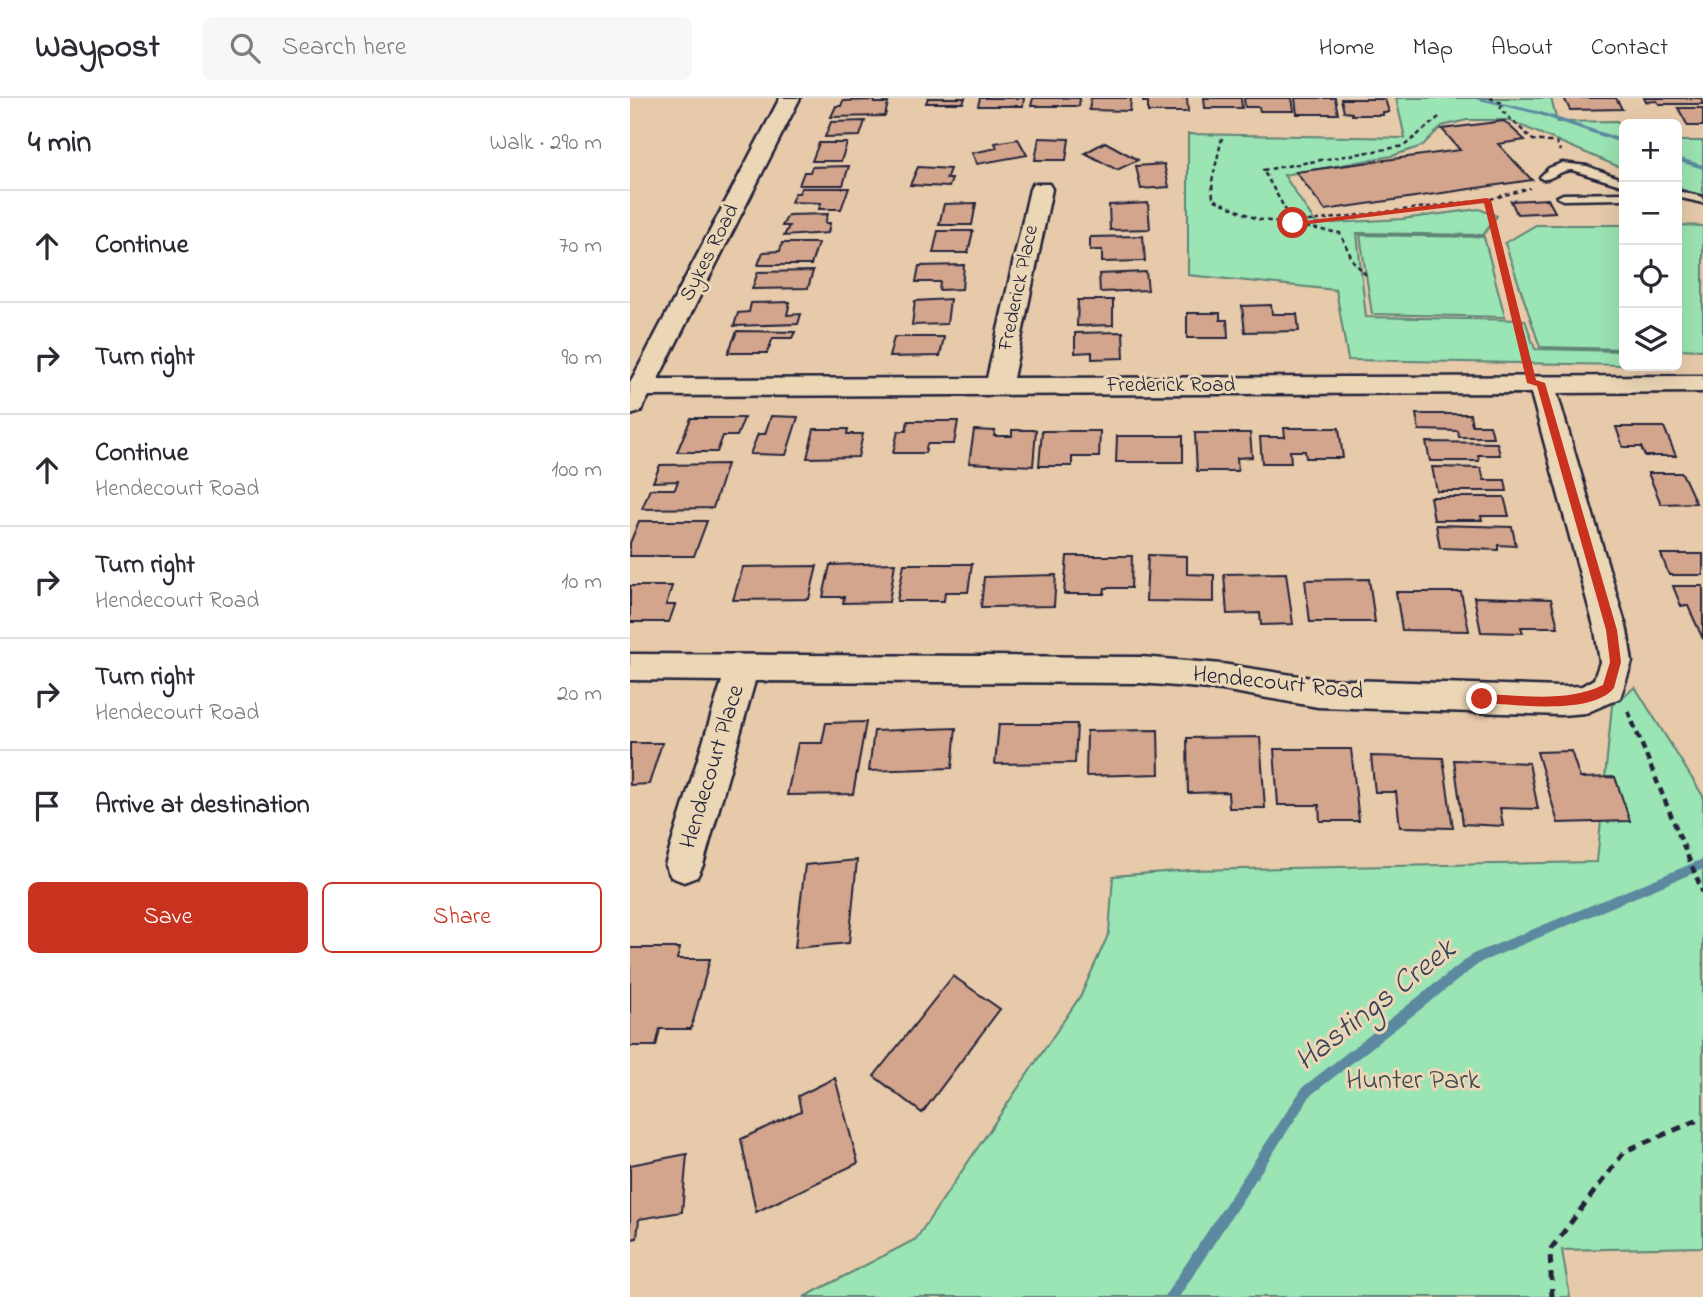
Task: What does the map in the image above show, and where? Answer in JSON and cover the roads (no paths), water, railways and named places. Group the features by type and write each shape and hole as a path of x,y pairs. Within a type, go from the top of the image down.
{"street":[{"name":"Sykes Road","path":"635,398 790,98"},
{"name":"Frederick Place","path":"998,387 1041,189"},
{"name":"Hendecourt Road","path":"630,667 742,670 1141,670 1222,677 1318,693 1561,701 1586,699 1608,688 1616,662 1611,630 1536,383"},
{"name":"Frederick Road","path":"635,398 998,387 1703,384"},
{"name":"Hendecourt Place","path":"684,865 742,670"}],"lane":[{"path":"1546,177 1551,169 1565,165 1621,182"},
{"path":"1563,197 1619,196"},
{"path":"1682,196 1703,200"}],"waterway":[{"path":"1474,98 1539,113 1619,140"},
{"path":"1682,161 1703,167"},
{"name":"Hastings Creek","path":"1171,1297 1307,1091 1477,958 1703,864"}],"park label":[{"name":"Hunter Park","path":"1413,1081"}]}
